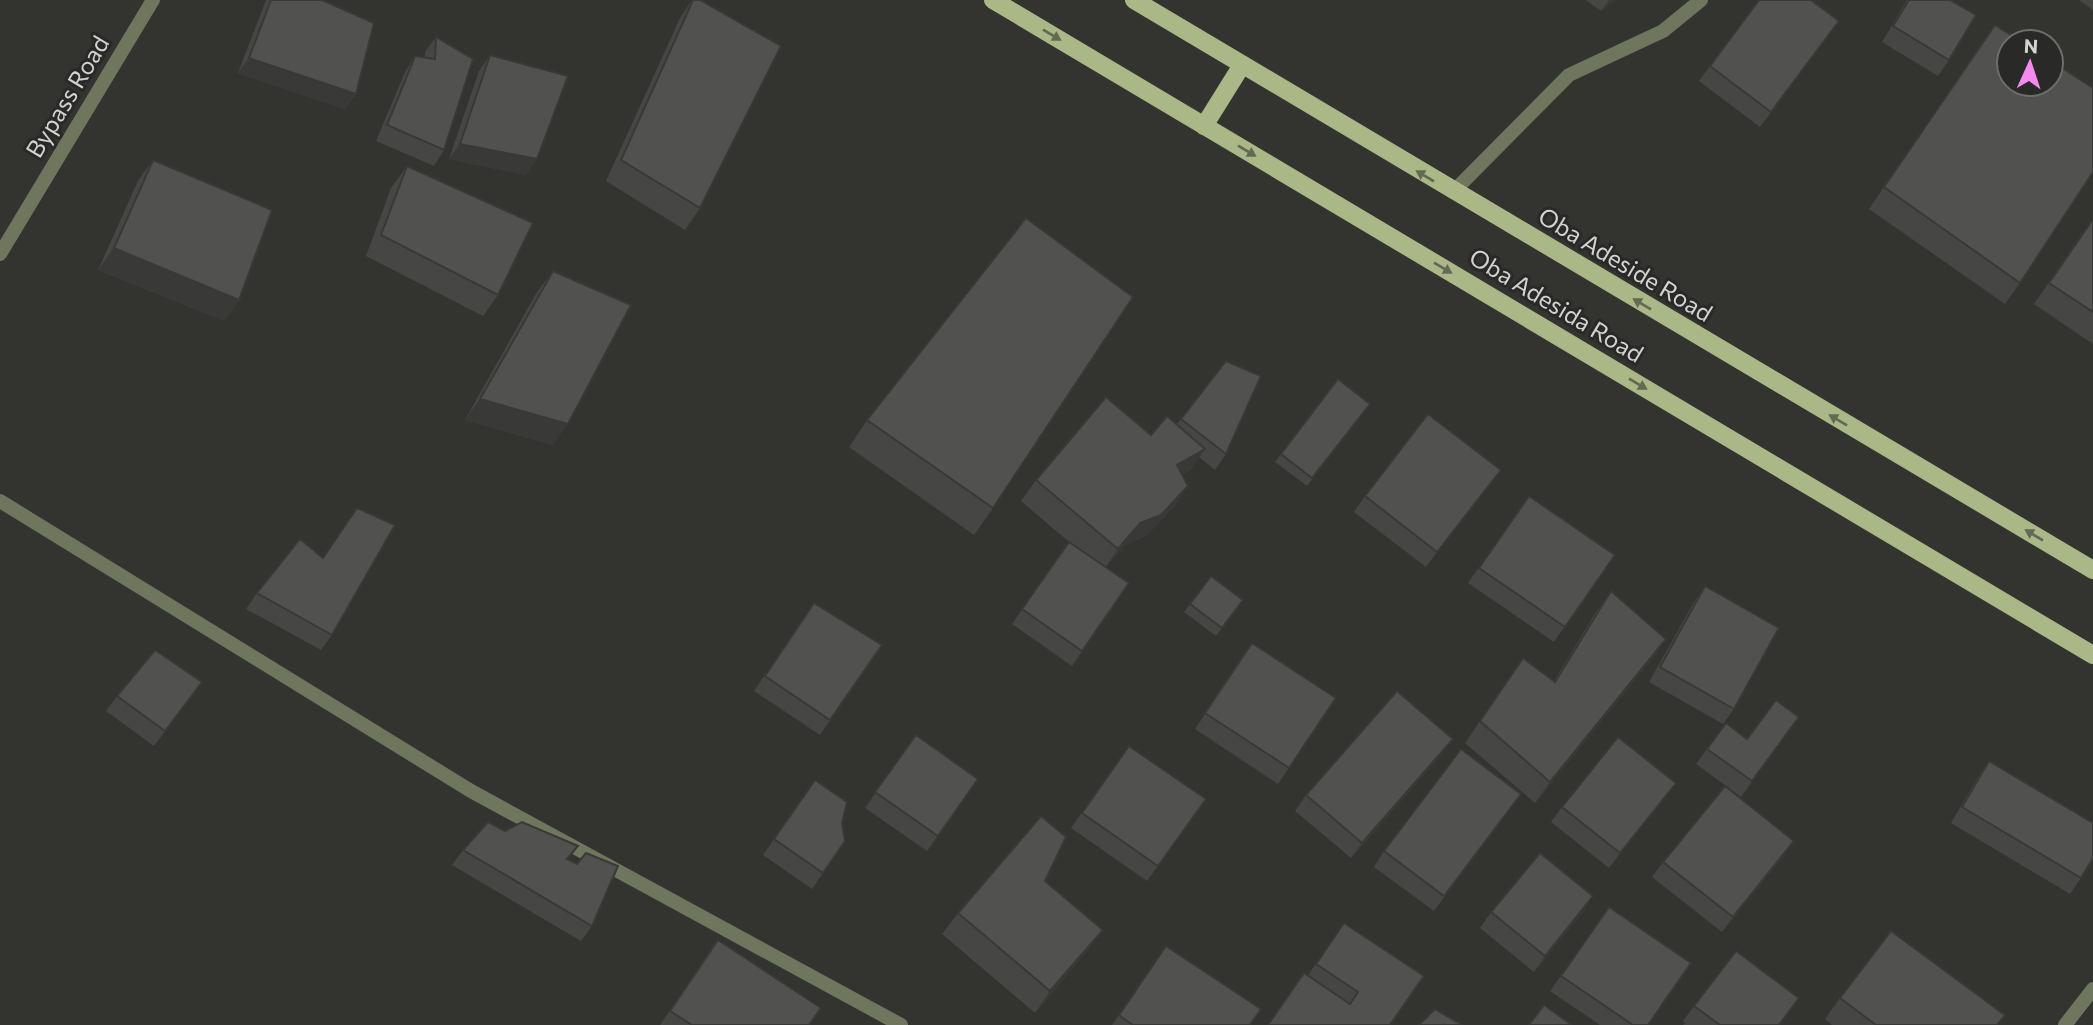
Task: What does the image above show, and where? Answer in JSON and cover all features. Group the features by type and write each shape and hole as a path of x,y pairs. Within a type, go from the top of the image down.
{"main road":[{"name":"Oba Adesida Road","path":"993,0 2093,655"},
{"name":"Oba Adeside Road","path":"1134,0 2093,570"},
{"path":"1204,126 1242,65"}],"street":[{"name":"Bypass Road","path":"0,254 153,0"},
{"path":"1453,192 1569,75 1663,31 1690,12 1701,0"},
{"path":"0,501 471,791 901,1025"},
{"path":"2065,1025 2093,989"}],"building":[{"path":"271,0 322,0 374,23 356,94 249,58"},
{"path":"693,0 700,0 781,46 700,208 621,160"},
{"path":"1759,0 1811,0 1839,21 1771,112 1710,66"},
{"path":"1909,0 1950,0 1976,15 1949,60 1893,26"},
{"path":"1995,25 2000,28 1995,28 1995,98 2065,98 2065,70 2093,88 2093,172 2020,283 1884,187"},
{"path":"436,37 473,59 444,150 387,125 415,56 435,59"},
{"path":"490,55 568,76 537,159 460,144"},
{"path":"153,160 272,210 239,300 114,248"},
{"path":"407,166 533,223 498,295 381,235"},
{"path":"1026,218 1133,297 993,508 867,420"},
{"path":"2093,219 2093,312 2049,283"},
{"path":"553,271 631,305 568,424 480,399"},
{"path":"1226,361 1261,376 1226,454 1181,419"},
{"path":"1338,379 1370,404 1312,478 1281,454"},
{"path":"1106,397 1151,435 1167,416 1205,449 1177,465 1188,486 1161,515 1140,523 1118,549 1036,480"},
{"path":"1428,414 1501,470 1437,552 1365,496"},
{"path":"1529,496 1615,555 1565,627 1479,568"},
{"path":"357,508 395,525 332,635 257,593 300,539 323,558"},
{"path":"1069,542 1129,583 1082,651 1022,609"},
{"path":"1211,576 1243,600 1222,628 1190,604"},
{"path":"1705,586 1779,628 1734,709 1660,667"},
{"path":"1611,591 1666,639 1550,782 1480,721 1523,658 1555,682"},
{"path":"814,603 882,645 830,720 765,676"},
{"path":"1252,643 1336,698 1289,768 1205,713"},
{"path":"155,650 202,682 165,731 117,696"},
{"path":"1397,691 1453,739 1362,843 1306,795"},
{"path":"1776,700 1799,717 1752,781 1707,749 1726,723 1747,739"},
{"path":"916,735 978,779 938,836 875,792"},
{"path":"1618,737 1676,783 1620,853 1562,807"},
{"path":"1129,746 1206,799 1158,866 1082,813"},
{"path":"1461,749 1521,794 1444,896 1384,851"},
{"path":"1989,761 2093,823 2093,858 2081,878 1962,807"},
{"path":"815,780 847,802 842,823 845,841 823,873 774,839"},
{"path":"1725,786 1794,841 1733,917 1663,862"},
{"path":"1041,816 1066,837 1045,881 1103,930 1050,991 958,913"},
{"path":"488,822 505,831 522,822 578,846 567,859 577,864 586,853 618,866 592,926 463,850"},
{"path":"1540,853 1593,896 1545,956 1491,912"},
{"path":"1609,907 1691,963 1648,1025 1633,1025 1561,976"},
{"path":"1344,923 1424,976 1390,1025 1268,1025 1304,973 1350,1004 1358,992 1316,964"},
{"path":"1891,931 2005,1015 1997,1025 1876,1025 1840,998"},
{"path":"718,940 821,1008 809,1025 692,1025 670,1011"},
{"path":"1166,946 1261,1009 1250,1025 1133,1025 1119,1015"},
{"path":"1736,951 1799,998 1779,1025 1720,1025 1694,1006"},
{"path":"1544,1005 1572,1025 1529,1025"},
{"path":"1435,1009 1462,1025 1419,1025"}]}
